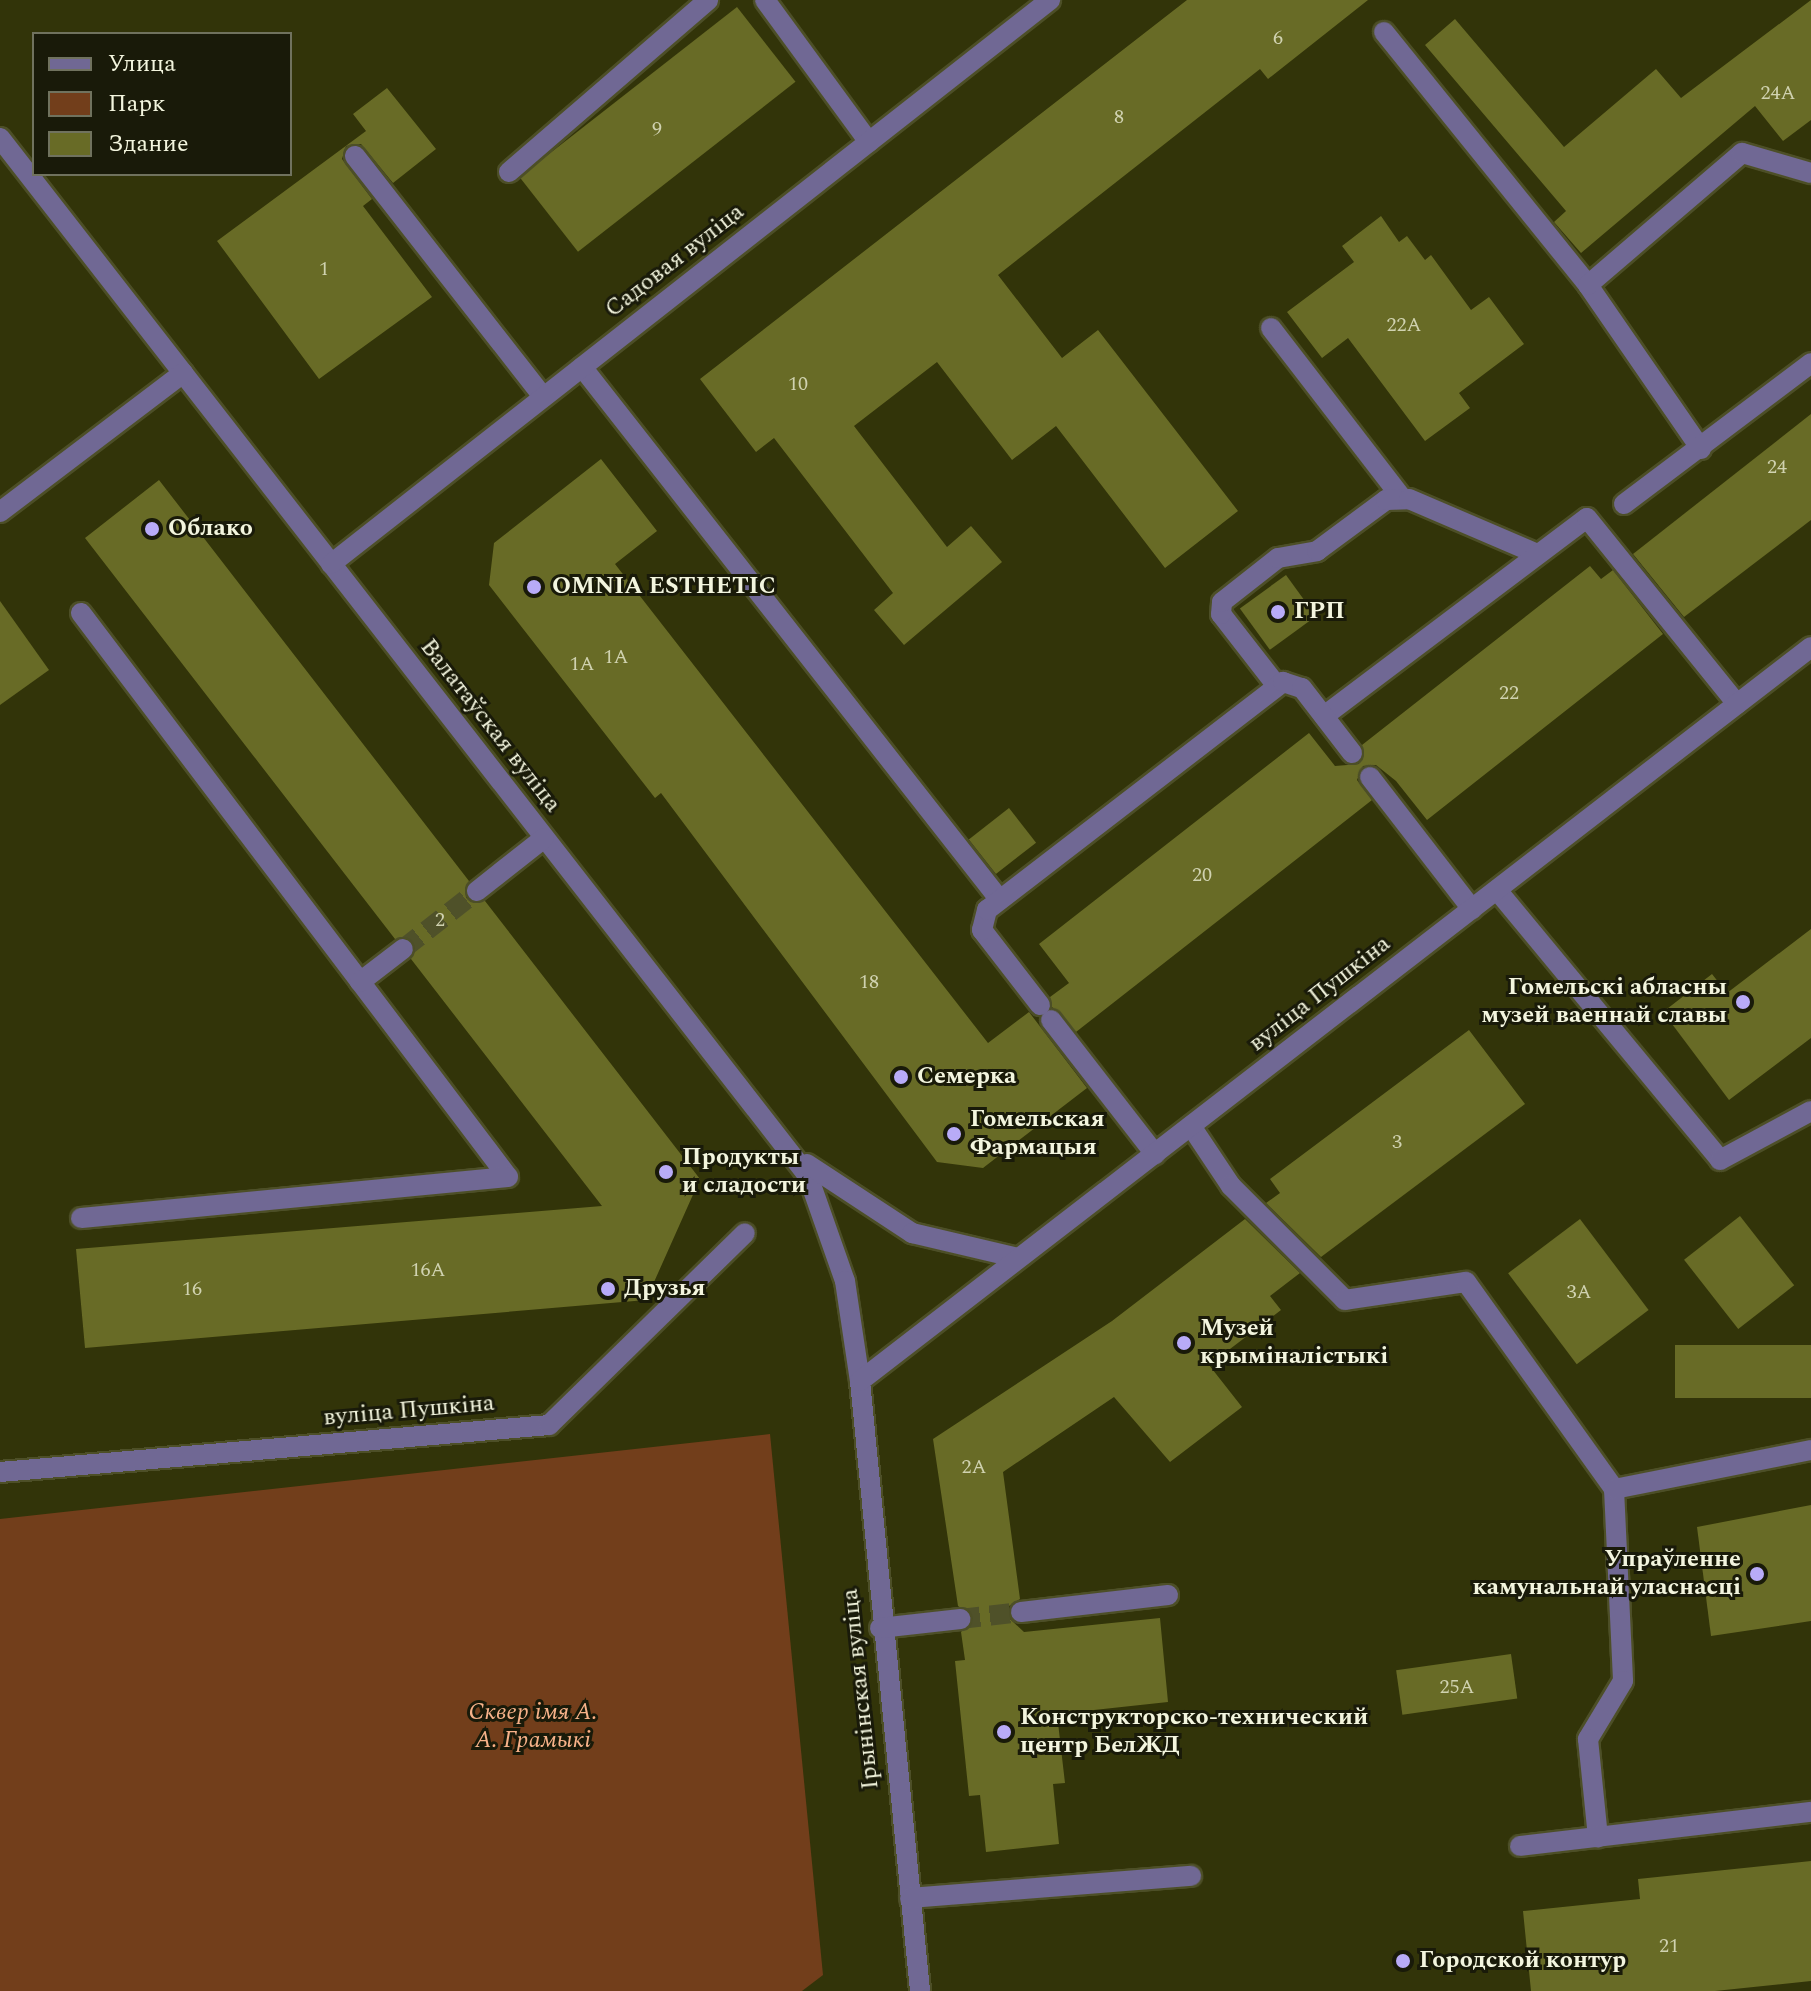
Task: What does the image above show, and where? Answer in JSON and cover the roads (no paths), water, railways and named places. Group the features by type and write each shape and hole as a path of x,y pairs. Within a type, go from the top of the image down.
{"street":[{"path":"509,172 708,0"},
{"path":"765,0 869,142"},
{"name":"Садовая вуліца","path":"331,564 1050,0"},
{"path":"1384,32 1588,285 1701,449"},
{"name":"Валатаўская вуліца","path":"0,138 544,838 793,1152 824,1208 845,1281 860,1381"},
{"path":"1588,285 1742,153 1811,173"},
{"path":"355,156 543,397"},
{"path":"1271,328 1401,497 1535,553"},
{"path":"1624,504 1701,449 1811,363"},
{"path":"582,367 1000,900"},
{"path":"0,512 183,373"},
{"path":"1277,686 1221,614 1222,602 1284,554 1317,551 1380,503 1401,497"},
{"path":"1324,716 1581,519 1595,522 1737,704"},
{"path":"81,613 508,1177 81,1218"},
{"name":"вуліца Пушкіна","path":"860,1381 1811,647"},
{"path":"1155,1154 982,930 980,919 1000,900 1277,686 1296,683 1352,753"},
{"path":"1370,777 1472,909"},
{"path":"477,891 544,838"},
{"path":"1497,890 1720,1160 1811,1111"},
{"path":"360,982 403,949"},
{"path":"1191,1126 1231,1186 1345,1300 1466,1282 1614,1489 1623,1681 1588,1739 1598,1837"},
{"path":"793,1152 849,1197 912,1233 1018,1258"},
{"name":"вуліца Пушкіна","path":"0,1472 549,1425 745,1233"},
{"name":"Ірынінская вуліца","path":"860,1381 880,1628 920,1991"},
{"path":"1614,1489 1811,1450"},
{"path":"1021,1612 1168,1595"},
{"path":"880,1628 960,1619"},
{"path":"1520,1846 1811,1812"},
{"path":"910,1898 1191,1876"}],"tunnel":[{"path":"403,949 477,891"},
{"path":"960,1619 1021,1612"}],"place":[{"name":"Облако","path":"152,529"},
{"name":"OMNIA ESTHETIC","path":"534,587"},
{"name":"ГРП","path":"1278,612"},
{"name":"Гомельскі абласны музей ваеннай славы","path":"1743,1002"},
{"name":"Семерка","path":"901,1077"},
{"name":"Гомельская Фармацыя","path":"954,1134"},
{"name":"Продукты и сладости","path":"666,1172"},
{"name":"Друзья","path":"608,1289"},
{"name":"Музей крыміналістыкі","path":"1184,1343"},
{"name":"Упраўленне камунальнай уласнасці","path":"1757,1574"},
{"name":"Конструкторско-технический центр БелЖД","path":"1004,1732"},
{"name":"Городской контур","path":"1403,1961"}],"park label":[{"name":"Сквер імя А. А. Грамыкі","path":"533,1727"}]}
